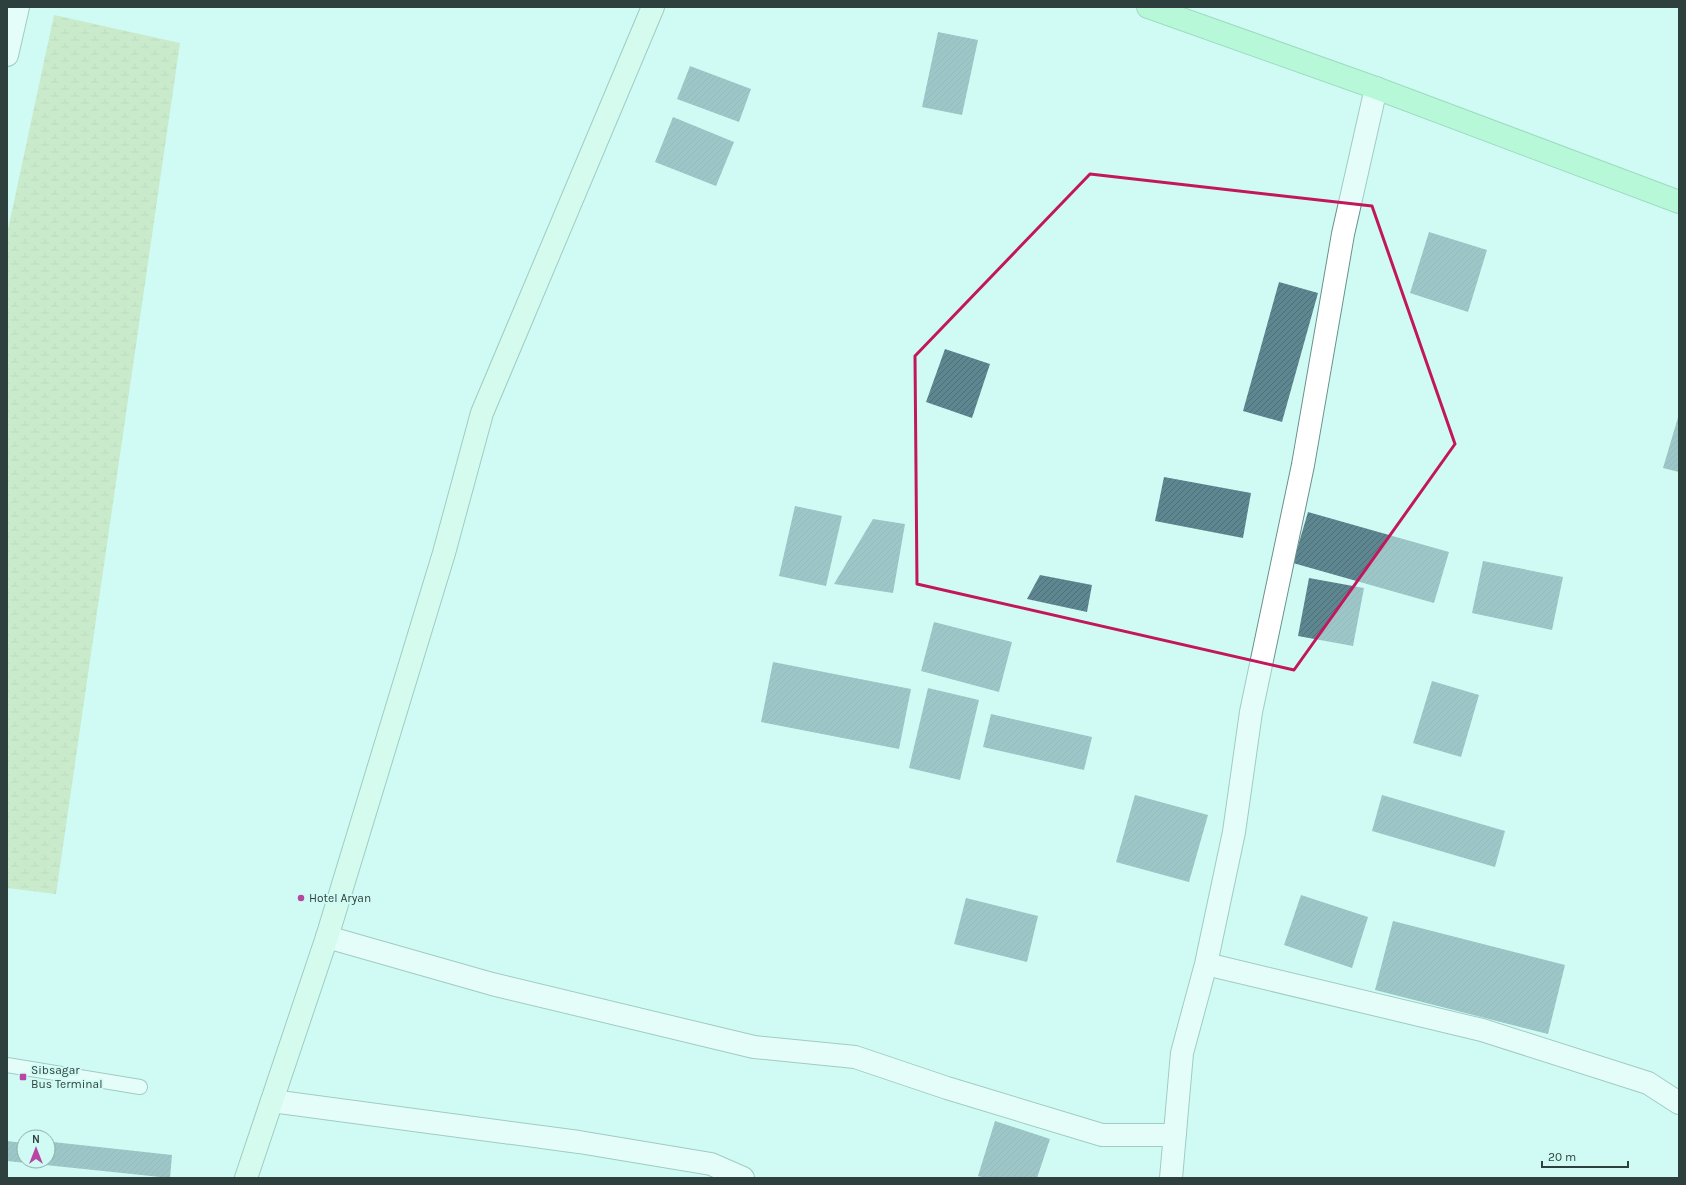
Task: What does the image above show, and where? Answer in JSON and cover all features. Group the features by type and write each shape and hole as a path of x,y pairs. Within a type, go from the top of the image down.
{"highway":[{"path":"1148,7 1376,88 1679,202"}],"main road":[{"path":"246,1178 327,937 444,553 482,413 653,7"}],"street":[{"path":"7,55 18,7"},
{"path":"1171,1178 1182,1053 1206,964 1234,832 1251,712 1303,465 1343,234 1376,88"},
{"path":"327,937 492,984 754,1047 855,1057 947,1088 1102,1135 1175,1135"},
{"path":"1206,964 1482,1030 1648,1083 1679,1102"},
{"path":"272,1101 579,1142 711,1164 743,1178"}],"lane":[{"path":"7,1065 140,1087"}],"highlighted area":[{"path":"1090,174 1372,206 1455,444 1294,670 917,584 915,356"}],"green space":[{"path":"54,15 180,43 56,894 7,888 7,234"}],"building":[{"path":"938,32 978,40 962,115 922,107"},
{"path":"690,66 751,89 739,122 677,99"},
{"path":"673,117 734,142 716,186 655,162"},
{"path":"1429,232 1487,250 1468,312 1410,293"},
{"path":"1279,282 1318,293 1282,422 1243,411"},
{"path":"945,349 990,364 972,418 926,402"},
{"path":"1679,414 1679,472 1663,468"},
{"path":"1164,477 1251,493 1243,538 1155,521"},
{"path":"795,506 842,516 826,586 779,576"},
{"path":"1308,512 1449,552 1434,603 1293,563"},
{"path":"873,519 905,524 893,593 834,584"},
{"path":"1483,561 1563,577 1552,630 1472,613"},
{"path":"1040,575 1092,585 1087,612 1027,599"},
{"path":"1309,578 1364,588 1353,646 1298,636"},
{"path":"934,622 1012,642 999,692 921,671"},
{"path":"773,662 911,689 899,749 761,722"},
{"path":"1432,681 1479,695 1461,757 1413,743"},
{"path":"928,688 979,700 960,780 909,768"},
{"path":"991,714 1092,737 1084,770 983,747"},
{"path":"1135,795 1208,815 1189,882 1116,862"},
{"path":"1382,795 1505,831 1495,867 1372,831"},
{"path":"1301,895 1368,917 1352,968 1284,945"},
{"path":"966,898 1038,916 1027,962 954,944"},
{"path":"1393,921 1565,965 1548,1034 1375,990"},
{"path":"995,1121 1050,1139 1037,1178 984,1178 978,1176"},
{"path":"7,1141 16,1142 16,1162 7,1161"},
{"path":"56,1142 172,1155 170,1178 56,1166"}],"place":[{"name":"Hotel Aryan","path":"301,898"},
{"name":"Sibsagar Bus Terminal","path":"23,1077"}]}
